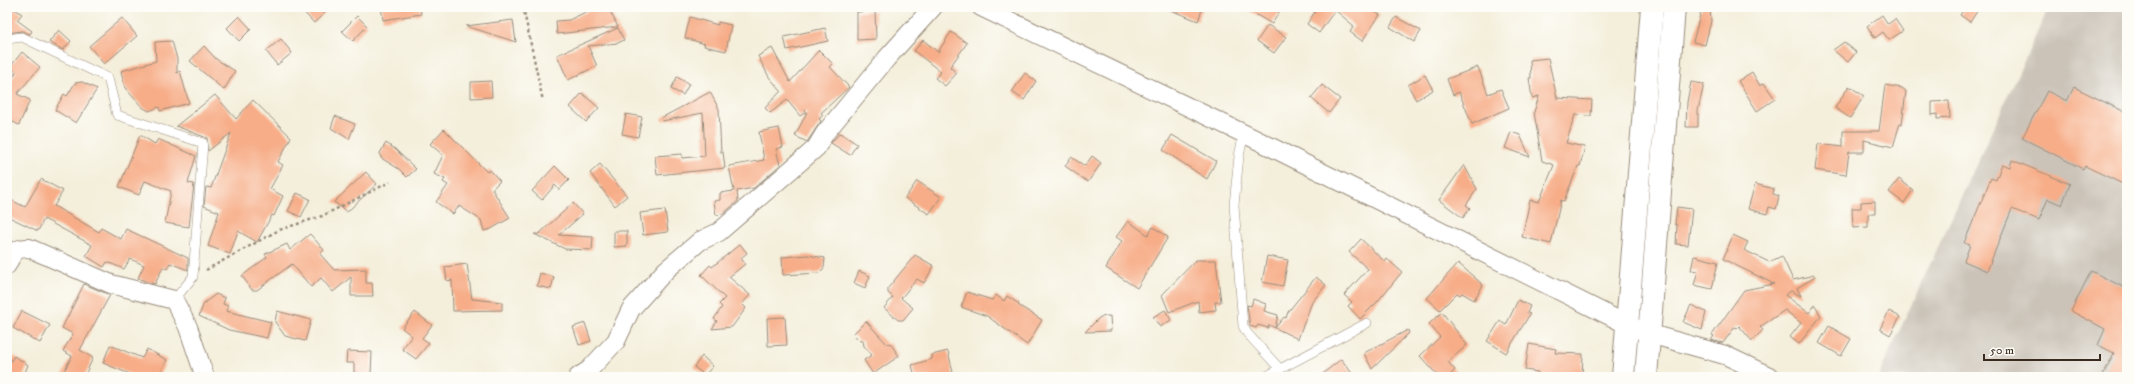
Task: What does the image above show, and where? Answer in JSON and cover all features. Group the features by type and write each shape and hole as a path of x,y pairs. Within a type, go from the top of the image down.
{"highway":[{"path":"1623,377 1652,7"},
{"path":"1646,377 1674,7"}],"street":[{"path":"578,377 589,370 616,341 631,309 666,270 700,241 719,232 816,148 825,133 887,58 933,7"},
{"path":"981,7 1244,133 1628,325 1650,334 1725,355 1771,377"},
{"path":"7,266 13,252 20,248 29,248 111,284 174,300 188,327 205,377"}],"lane":[{"path":"7,39 22,37 108,78 117,115 203,143 193,277 174,300"},
{"path":"1244,133 1239,156 1234,205 1243,326 1247,333 1279,368"},
{"path":"1265,377 1279,368 1367,323"}],"path":[{"path":"523,7 542,101"},
{"path":"193,277 248,249 279,230 322,216 390,182"}],"shaded area":[{"path":"2049,7 2127,7 2127,377 1878,377"}],"building":[{"path":"7,7 12,7 22,14 17,20 32,31 30,34 22,31 7,33"},
{"path":"299,7 331,7 314,23"},
{"path":"381,7 420,7 421,14 383,20"},
{"path":"596,7 608,7 618,27 557,34 556,21 569,20"},
{"path":"1163,7 1203,7 1198,21"},
{"path":"1243,7 1282,7 1272,24"},
{"path":"1318,7 1368,7 1380,15 1362,41 1350,32 1354,26 1335,10 1319,33 1307,24"},
{"path":"1702,7 1710,7 1711,21 1705,45 1693,42"},
{"path":"1965,7 1980,7 1970,22 1960,15"},
{"path":"875,11 876,39 857,40 857,12"},
{"path":"1882,15 1888,24 1895,19 1903,31 1889,40 1883,32 1875,38 1867,26"},
{"path":"239,16 251,29 239,41 227,28"},
{"path":"357,16 367,26 353,41 342,31"},
{"path":"690,17 718,25 718,22 731,25 726,51 704,46 705,44 685,38"},
{"path":"1396,17 1421,31 1414,42 1390,27"},
{"path":"122,18 137,36 104,64 89,46"},
{"path":"513,20 516,42 466,26"},
{"path":"1268,25 1286,37 1274,53 1257,41"},
{"path":"618,28 624,40 618,43 588,46 597,66 568,80 557,55"},
{"path":"825,28 828,41 787,50 784,37"},
{"path":"59,30 71,41 63,50 49,42"},
{"path":"951,32 967,43 950,67 957,73 945,86 935,78 941,72 914,51 923,40 938,52"},
{"path":"281,39 292,53 277,65 266,51"},
{"path":"172,41 177,59 177,73 180,71 189,103 160,111 159,107 149,111 142,107 125,88 121,71 156,61 155,42"},
{"path":"1844,42 1856,52 1848,62 1833,50"},
{"path":"204,46 216,59 235,71 224,90 190,61"},
{"path":"772,48 790,82 819,50 833,64 830,67 849,87 821,113 823,115 819,119 821,121 807,142 795,136 807,112 805,110 806,112 800,116 787,100 770,113 765,108 781,91 769,77 758,56"},
{"path":"22,52 40,67 17,94 30,100 19,125 7,119 7,89 16,72 10,67"},
{"path":"1548,58 1557,98 1592,100 1591,116 1575,115 1566,143 1585,147 1580,166 1578,166 1564,201 1561,200 1551,244 1522,237 1530,200 1539,202 1554,165 1542,161 1534,112 1539,96 1532,98 1529,78 1531,78 1530,60"},
{"path":"1478,67 1488,94 1501,89 1509,108 1472,124 1459,92 1453,95 1447,79"},
{"path":"1752,72 1760,86 1764,83 1775,99 1757,111 1738,81"},
{"path":"1025,73 1036,81 1024,100 1012,92"},
{"path":"1425,75 1433,90 1416,100 1408,85"},
{"path":"677,77 689,84 683,95 671,89"},
{"path":"491,81 492,97 471,98 471,82"},
{"path":"82,82 97,89 76,123 55,110 64,94 67,96 75,83"},
{"path":"1691,82 1704,84 1698,110 1698,127 1686,127 1687,102"},
{"path":"1322,85 1340,99 1329,113 1311,98"},
{"path":"1885,85 1902,88 1906,91 1902,124 1900,123 1893,147 1864,140 1864,152 1849,152 1846,175 1815,170 1818,144 1843,147 1843,131 1879,131"},
{"path":"1849,86 1864,96 1850,118 1835,108"},
{"path":"2074,87 2127,113 2127,186 2085,166 2083,169 2022,138 2047,91 2067,101"},
{"path":"710,92 719,109 721,153 723,152 725,168 657,175 655,156 682,154 682,158 705,156 703,113 662,121 661,118"},
{"path":"582,93 599,108 586,122 570,107"},
{"path":"215,95 236,119 253,100 291,137 278,162 283,165 270,189 283,196 274,216 272,215 257,242 238,231 230,254 208,246 219,212 204,206 206,187 211,188 231,133 208,151 207,138 176,126"},
{"path":"1949,101 1950,118 1937,119 1937,114 1932,115 1932,102"},
{"path":"626,114 642,117 638,137 622,134"},
{"path":"335,116 355,124 349,139 331,128"},
{"path":"779,128 783,147 776,149 780,165 754,188 737,191 738,201 723,214 716,215 714,201 720,200 720,193 734,191 729,166 764,160 759,132"},
{"path":"444,129 487,172 490,170 500,181 492,189 510,218 491,229 484,231 481,220 459,206 453,214 436,202 448,185 443,182 445,179 434,174 443,155 430,144"},
{"path":"1511,132 1520,135 1530,157 1505,148"},
{"path":"840,133 857,144 850,155 831,143"},
{"path":"140,135 155,144 158,139 196,156 188,183 194,184 189,227 165,223 171,191 145,181 139,195 119,187"},
{"path":"1172,135 1216,161 1207,179 1163,150"},
{"path":"386,143 395,149 416,169 407,177 399,169 381,158 380,153"},
{"path":"1092,156 1101,163 1088,182 1065,166 1071,157 1085,166"},
{"path":"2012,160 2070,184 2062,205 2048,199 2039,220 2012,209 1987,271 1964,261 1970,245 1964,243 1991,178 1996,180 2002,164 2010,167"},
{"path":"600,164 627,196 615,206 590,173"},
{"path":"1464,165 1477,189 1466,205 1470,208 1463,218 1439,200"},
{"path":"555,166 569,180 559,190 555,185 542,200 532,191"},
{"path":"366,172 377,184 347,212 334,202"},
{"path":"41,179 63,191 54,206 99,232 101,228 121,239 126,229 188,258 188,270 170,263 167,269 163,267 155,284 147,282 138,278 144,265 130,259 124,269 107,262 104,267 86,256 92,245 44,219 38,231 7,216 7,198 25,207"},
{"path":"1899,179 1913,190 1904,203 1889,192"},
{"path":"917,181 941,197 929,214 905,198"},
{"path":"1755,184 1774,189 1773,194 1779,196 1776,209 1769,207 1767,214 1748,209"},
{"path":"297,193 310,199 301,217 288,211"},
{"path":"1875,201 1875,214 1868,214 1868,227 1853,228 1852,208 1861,208 1861,202"},
{"path":"573,203 583,214 559,235 593,237 592,250 565,249 534,234 539,234"},
{"path":"1677,207 1692,209 1688,245 1676,244 1677,225 1675,224"},
{"path":"665,210 668,232 643,235 640,213"},
{"path":"1128,221 1148,235 1153,227 1168,237 1137,288 1106,268 1122,241 1116,237"},
{"path":"614,231 627,231 627,246 614,247"},
{"path":"310,234 324,250 320,254 334,270 366,269 366,283 372,283 373,296 351,296 351,277 333,292 321,278 311,287 292,264 257,290 252,290 242,276 267,257 265,254 287,244 290,250"},
{"path":"1733,235 1748,242 1744,250 1769,262 1782,256 1793,280 1814,275 1815,277 1797,288 1801,296 1791,291 1785,295 1809,313 1815,305 1821,316 1799,344 1790,337 1801,323 1785,310 1760,327 1763,330 1752,341 1739,326 1737,328 1735,327 1723,343 1711,340 1714,336 1712,335 1744,290 1774,284 1723,259"},
{"path":"1361,239 1385,262 1387,259 1402,272 1377,302 1360,319 1348,306 1352,302 1344,295 1368,269 1349,252"},
{"path":"740,244 747,253 741,258 745,264 729,277 750,295 742,304 746,308 732,327 712,329 717,321 714,319 722,307 719,304 725,298 701,275 710,265 712,267"},
{"path":"808,255 825,258 824,268 819,273 783,275 782,257"},
{"path":"915,255 934,266 924,283 917,279 901,298 913,308 903,320 898,320 884,308 893,297 888,293 888,288"},
{"path":"1267,256 1288,260 1283,286 1262,282"},
{"path":"1694,256 1718,262 1712,289 1694,285 1698,271 1691,270"},
{"path":"1196,260 1216,260 1221,302 1215,302 1216,310 1199,312 1198,301 1169,312 1162,295"},
{"path":"1458,263 1483,285 1474,300 1462,293 1460,295 1457,293 1440,310 1427,298"},
{"path":"467,264 472,299 502,302 502,310 453,311 452,280 447,281 445,267"},
{"path":"859,271 870,276 865,288 854,283"},
{"path":"2091,271 2127,289 2127,362 2120,377 2102,377 2114,353 2098,345 2105,329 2071,311"},
{"path":"540,273 554,277 551,289 537,286"},
{"path":"1316,277 1326,285 1312,302 1298,339 1275,328 1284,317 1286,318 1288,312"},
{"path":"84,284 110,295 80,350 93,358 84,377 61,377 72,356 63,351 73,334 62,328"},
{"path":"967,292 992,300 996,295 1004,301 1007,296 1019,304 1018,305 1042,320 1027,345 987,316 961,307"},
{"path":"216,294 225,298 223,304 228,306 226,311 271,322 267,338 229,330 199,316 204,303"},
{"path":"1253,299 1266,304 1264,311 1278,315 1275,328 1269,325 1268,328 1258,325 1256,328 1250,326 1247,305 1251,306"},
{"path":"1518,300 1530,306 1527,313 1530,314 1506,353 1487,341 1500,321 1506,325"},
{"path":"1691,305 1706,312 1702,330 1683,322"},
{"path":"1165,310 1171,320 1160,327 1153,317"},
{"path":"22,311 50,325 40,343 13,328"},
{"path":"277,311 311,320 305,341 285,336 275,322"},
{"path":"1889,311 1900,317 1890,335 1880,329"},
{"path":"415,312 432,325 422,338 429,343 416,359 402,349 412,336 402,328"},
{"path":"1442,312 1467,345 1448,362 1455,370 1448,377 1439,377 1420,356 1440,337 1429,324"},
{"path":"1110,316 1111,331 1085,332 1100,317"},
{"path":"785,317 787,345 768,346 767,318"},
{"path":"866,321 887,344 890,343 899,356 873,374 864,360 872,355 864,346 863,341 860,341 853,334"},
{"path":"585,323 591,341 579,345 573,327"},
{"path":"1829,326 1851,339 1841,356 1819,343"},
{"path":"1408,330 1409,333 1372,369 1364,353"},
{"path":"1529,344 1556,349 1555,353 1583,354 1582,377 1537,377 1538,372 1525,370"},
{"path":"110,345 142,358 147,349 167,360 158,377 137,377 103,363"},
{"path":"347,351 372,352 371,374 354,373 354,363 346,363"},
{"path":"948,351 954,377 915,377 912,365 932,359 932,355"},
{"path":"14,356 28,365 23,377 7,377 7,367"},
{"path":"702,356 713,366 705,375 694,367"},
{"path":"1341,359 1355,377 1319,377"}]}
